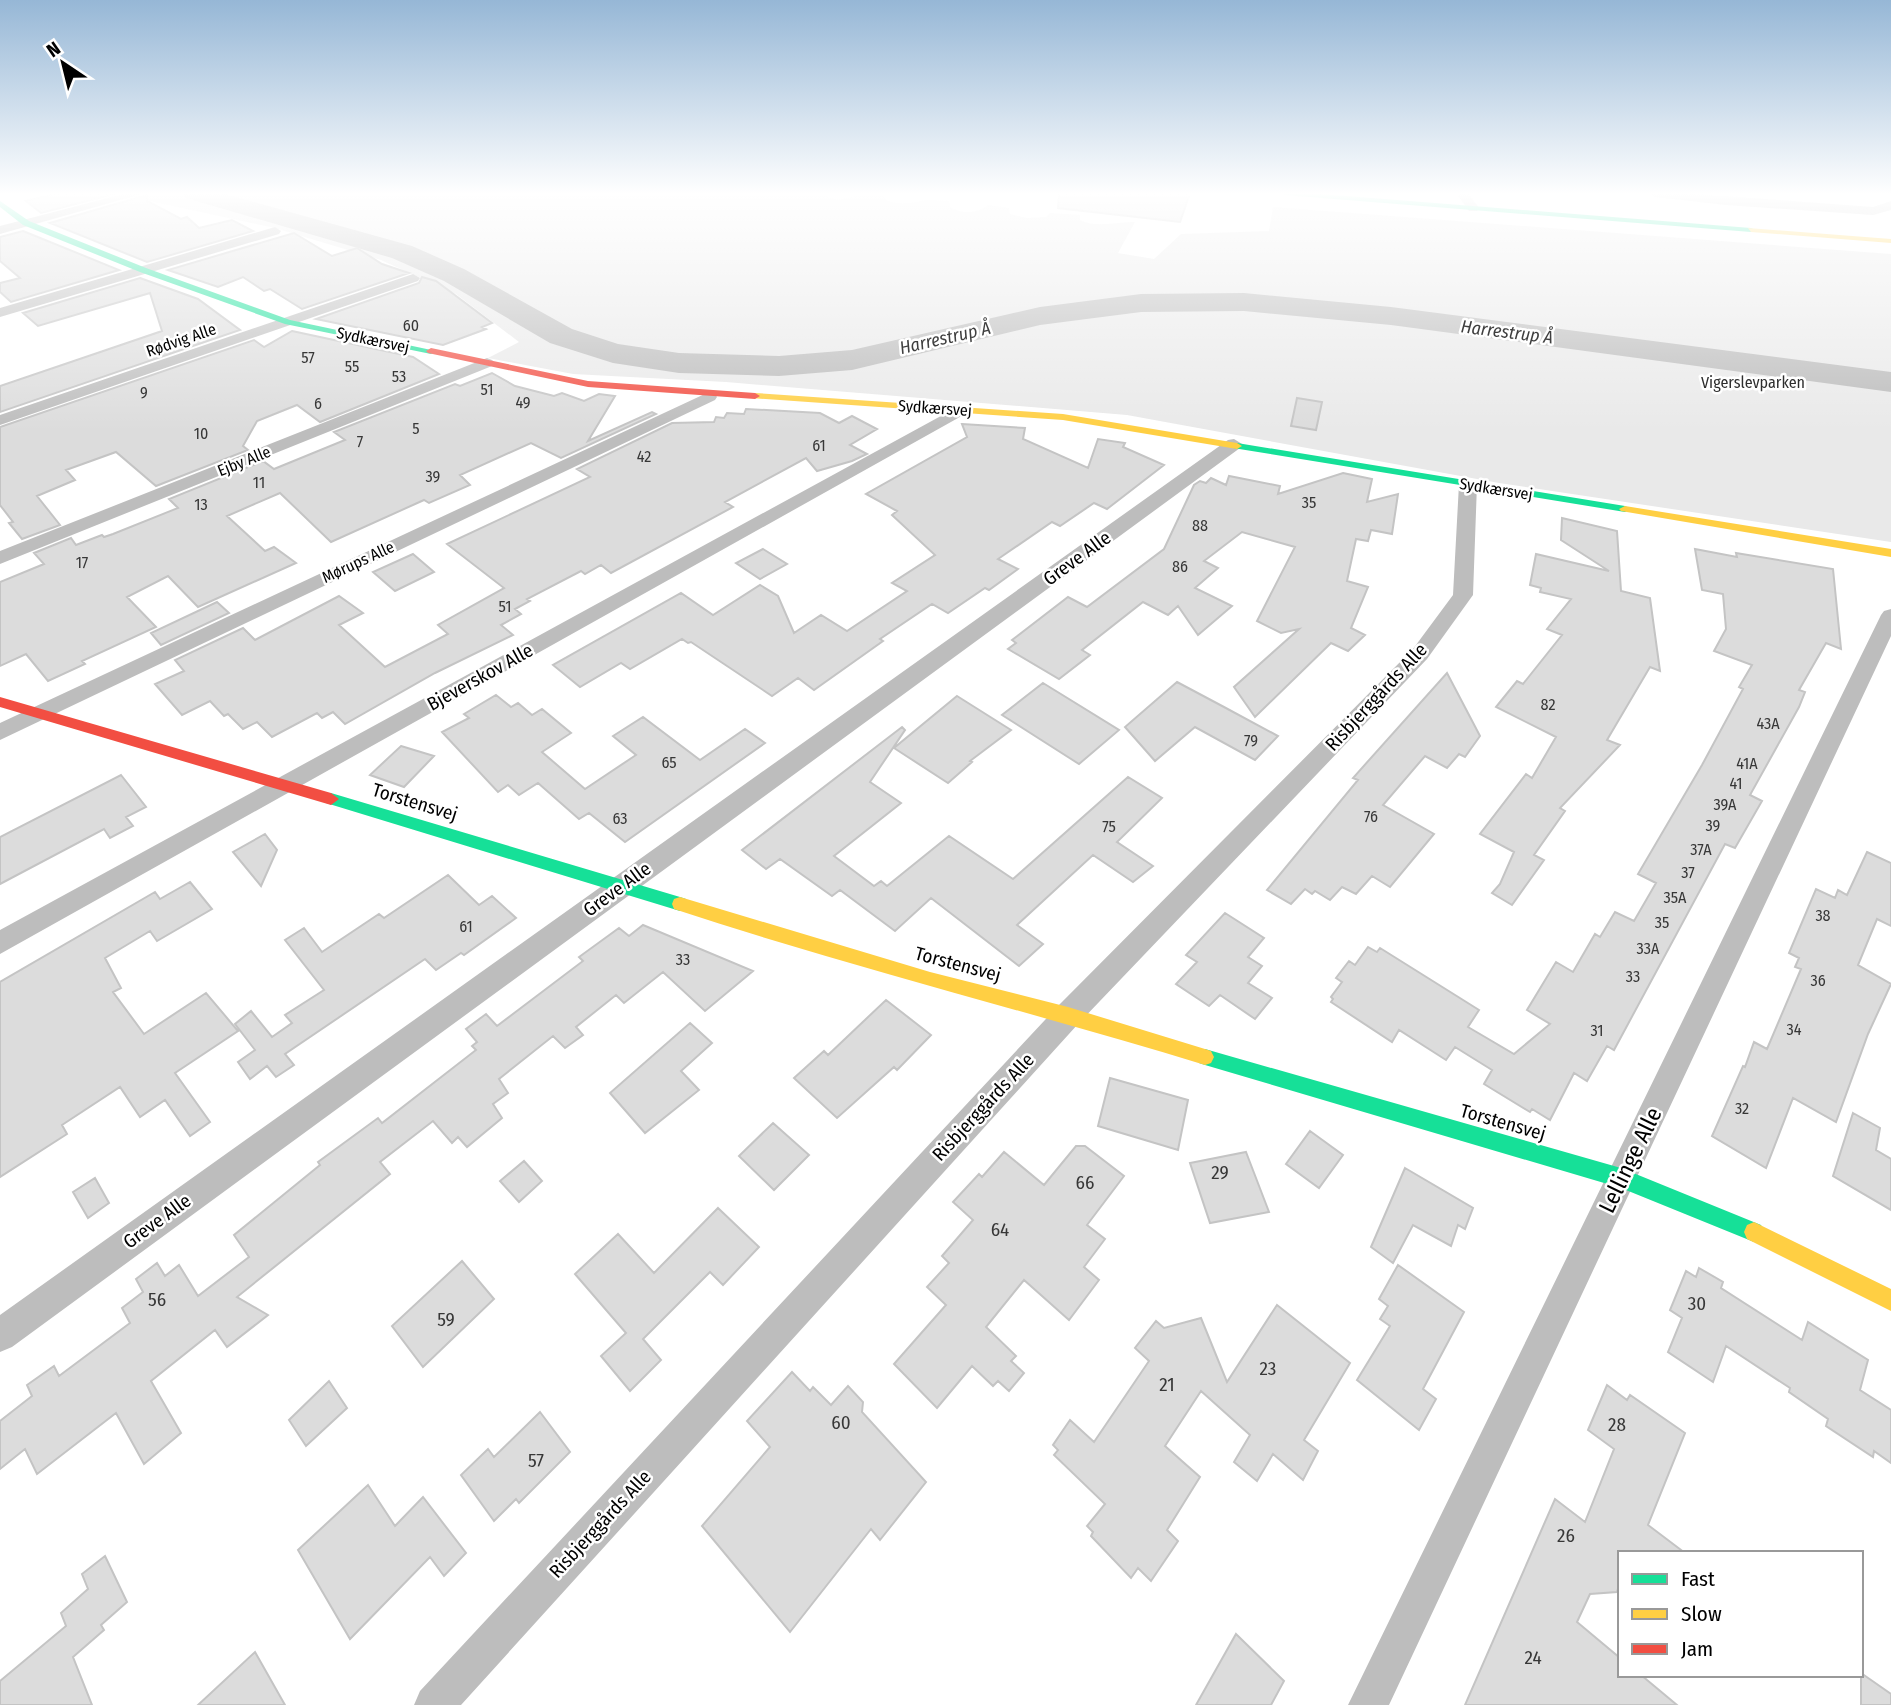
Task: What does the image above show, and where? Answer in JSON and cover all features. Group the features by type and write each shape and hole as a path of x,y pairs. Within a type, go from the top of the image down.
{"street":[{"path":"0,313 134,273"},
{"name":"Sydkærsvej","path":"150,273 288,322 588,384 713,395 1063,417 1891,552"},
{"name":"Rødvig Alle","path":"0,420 413,278"},
{"name":"Ejby Alle","path":"0,558 487,363"},
{"name":"Mørups Alle","path":"0,732 713,395"},
{"name":"Bjeverskov Alle","path":"0,943 961,410"},
{"name":"Greve Alle","path":"0,1335 1234,444"},
{"name":"Risbjerggårds Alle","path":"434,1705 1068,1015 1420,654 1463,594 1468,484"},
{"name":"Lellinge Alle","path":"1368,1705 1891,615"},
{"name":"Torstensvej","path":"0,702 930,979 1068,1015 1621,1178 1772,1239 1891,1300"}],"green space":[{"name":"Vigerslevparken","path":"409,273 1891,273 1891,542 1499,483 1127,415 726,382 573,374 488,358 519,342 456,294"}],"building":[{"path":"14,273 110,273 11,302 0,292 0,283 20,278"},
{"path":"176,273 409,273 302,309 270,289 264,291 243,277 218,287"},
{"path":"422,277 436,281 492,323 482,327 486,329 443,345 316,319 419,283"},
{"path":"140,278 198,299 240,330 0,412 0,386 162,331 150,293 38,326 23,313"},
{"path":"292,331 413,357 439,374 320,422 297,405 257,421 243,446 248,450 156,486 116,452 66,470 75,480 37,496 60,525 22,539 9,523 13,522 0,505 0,427 254,340 264,347"},
{"path":"492,373 515,386 554,396 562,393 584,401 599,394 615,396 588,441 652,412 656,414 561,458 531,443 460,475 470,485 429,503 424,500 331,542 280,493 227,516 265,551 274,547 296,563 198,607 168,576 127,597 156,627 82,661 85,664 48,681 26,654 0,666 0,582 44,564 34,553 71,538 76,545 102,535 104,537 113,534 178,508 169,499 263,461 274,469 345,440 334,432 455,384 460,386"},
{"path":"1297,398 1322,402 1316,430 1291,426"},
{"path":"746,409 820,413 839,423 852,416 877,429 850,445 867,454 817,471 806,458 725,502 733,507 611,573 601,565 585,574 581,571 527,599 530,601 515,609 521,614 501,625 513,635 435,673 345,724 333,712 322,718 317,713 272,737 257,722 243,729 228,714 224,716 210,701 182,715 155,684 184,671 175,660 243,628 255,640 339,596 363,613 339,625 385,667 448,634 438,625 504,588 447,544 590,477 577,469 672,423 714,422 716,417 724,418 727,413 744,414"},
{"path":"962,424 1025,428 1023,439 1088,468 1098,439 1125,443 1123,447 1164,465 1107,509 1094,503 1060,526 1052,522 998,559 1018,569 989,590 985,588 948,613 932,604 880,639 883,641 814,690 798,678 772,696 691,642 682,639 630,669 621,663 580,687 553,665 681,593 713,615 760,585 778,596 794,633 821,615 847,631 907,591 892,583 935,555 892,515 897,511 866,494 967,437"},
{"path":"1343,473 1372,479 1367,502 1398,494 1392,534 1371,530 1368,541 1356,539 1347,581 1368,587 1351,628 1365,635 1348,651 1331,643 1255,717 1234,687 1299,629 1281,633 1257,621 1295,547 1242,532 1204,561 1218,568 1195,588 1232,606 1198,635 1178,606 1168,615 1143,602 1082,650 1090,655 1059,679 1008,649 1016,643 1012,640 1068,597 1087,607 1164,549 1194,485 1200,481 1206,483 1211,478 1226,485 1229,476 1280,486 1278,494"},
{"path":"1562,518 1617,531 1621,591 1650,598 1660,671 1650,667 1607,740 1620,745 1560,808 1565,811 1534,855 1544,860 1512,905 1492,893 1500,884 1514,852 1480,834 1526,774 1532,778 1556,737 1496,707 1517,681 1523,684 1562,635 1547,629 1571,599 1540,592 1541,588 1530,585 1536,554 1609,571 1561,540"},
{"path":"763,549 787,564 760,579 736,563"},
{"path":"1695,549 1833,569 1841,649 1826,643 1799,690 1805,692 1799,707 1750,795 1762,801 1735,848 1725,844 1614,1050 1607,1046 1587,1081 1574,1073 1550,1120 1532,1109 1530,1112 1484,1084 1492,1070 1455,1047 1446,1060 1399,1030 1392,1042 1331,1002 1331,997 1342,982 1336,978 1349,961 1355,965 1368,947 1377,952 1380,948 1479,1010 1468,1027 1514,1054 1550,1024 1527,1010 1556,962 1573,972 1595,934 1600,937 1615,912 1634,921 1656,883 1638,874 1702,765 1743,689 1739,687 1752,665 1714,651 1726,629 1723,594 1702,590"},
{"path":"413,554 434,572 395,591 373,572"},
{"path":"217,602 229,613 161,645 151,633"},
{"path":"1447,673 1480,736 1465,757 1459,754 1447,768 1425,756 1383,805 1434,834 1390,887 1372,876 1356,894 1342,887 1330,900 1315,891 1312,894 1305,889 1291,904 1267,890 1358,780 1353,778"},
{"path":"1177,682 1278,736 1255,760 1195,727 1155,761 1125,727"},
{"path":"1043,683 1119,730 1079,764 1002,715"},
{"path":"496,695 511,707 518,703 532,715 542,709 571,733 542,752 585,789 636,755 613,736 643,717 700,760 745,729 765,743 625,842 589,813 579,819 538,783 519,795 508,785 498,792 442,732 469,718 464,714"},
{"path":"957,696 1011,730 970,761 972,762 948,783 894,748"},
{"path":"902,727 905,730 870,782 901,803 834,856 874,886 881,881 887,886 949,836 1013,879 1128,777 1162,798 1117,842 1153,866 1133,882 1093,855 1017,925 1043,944 1019,966 931,898 895,931 840,890 832,896 780,859 766,869 742,850"},
{"path":"401,746 434,756 404,787 370,775"},
{"path":"121,775 146,807 126,817 133,826 110,838 104,829 0,884 0,837"},
{"path":"265,834 277,850 261,886 233,852"},
{"path":"1867,852 1891,863 1891,926 1877,919 1858,965 1891,984 1868,1034 1836,1122 1793,1098 1766,1168 1712,1136 1754,1042 1767,1049 1801,969 1795,967 1799,958 1789,953 1816,889 1835,898 1838,890 1847,895"},
{"path":"448,875 479,905 492,896 516,918 464,955 461,953 436,970 425,959 285,1054 294,1065 276,1077 267,1066 250,1079 238,1062 255,1050 235,1024 251,1011 272,1037 292,1023 285,1015 324,990 285,940 304,928 322,952 379,914 384,918"},
{"path":"190,882 212,909 157,941 150,931 105,958 121,988 113,992 144,1034 206,993 238,1031 175,1073 210,1122 190,1136 165,1100 140,1117 120,1087 62,1125 67,1134 0,1177 0,982 155,892 160,899"},
{"path":"1225,913 1264,938 1248,957 1262,966 1248,983 1272,998 1255,1019 1220,995 1209,1006 1176,984 1197,962 1186,955"},
{"path":"643,925 753,971 705,1011 663,972 624,1003 616,995 576,1027 583,1035 565,1048 553,1036 499,1079 508,1093 493,1104 502,1118 467,1147 458,1137 452,1143 433,1121 380,1162 390,1174 237,1297 268,1315 227,1347 215,1330 151,1381 181,1433 144,1464 116,1413 37,1474 25,1449 0,1469 0,1421 32,1396 27,1385 54,1366 59,1376 130,1323 122,1308 143,1292 136,1279 157,1263 165,1276 179,1265 198,1296 249,1257 234,1235 320,1165 318,1162 378,1118 382,1123 476,1050 472,1046 477,1042 466,1029 486,1014 497,1026 583,961 579,957 619,928 629,936"},
{"path":"886,1000 931,1035 897,1070 894,1067 837,1118 794,1078 824,1051 828,1055"},
{"path":"690,1023 712,1043 681,1071 699,1090 645,1133 610,1093"},
{"path":"1110,1078 1188,1100 1178,1150 1098,1126"},
{"path":"1853,1113 1880,1128 1876,1150 1891,1159 1891,1210 1833,1176"},
{"path":"773,1123 809,1155 774,1190 739,1156"},
{"path":"1310,1131 1343,1155 1319,1188 1286,1164"},
{"path":"1076,1146 1085,1146 1124,1176 1087,1225 1105,1239 1084,1267 1099,1280 1069,1320 1024,1280 986,1327 1016,1356 1011,1361 1024,1373 1009,1391 998,1381 993,1386 972,1366 937,1408 894,1364 946,1305 927,1287 949,1263 942,1256 973,1220 953,1202 979,1174 982,1177 1004,1152 1044,1185"},
{"path":"1246,1152 1269,1212 1210,1223 1190,1163"},
{"path":"524,1161 542,1181 519,1202 500,1181"},
{"path":"1405,1168 1473,1208 1465,1229 1458,1225 1451,1246 1413,1225 1393,1263 1371,1247"},
{"path":"95,1178 109,1203 88,1218 73,1192"},
{"path":"718,1208 759,1247 723,1285 710,1272 643,1339 661,1360 630,1391 601,1356 626,1333 575,1274 618,1234 654,1273"},
{"path":"462,1261 494,1299 423,1367 392,1326"},
{"path":"1398,1265 1464,1312 1423,1389 1436,1399 1419,1430 1357,1380 1390,1326 1380,1319 1388,1306 1379,1299"},
{"path":"1699,1268 1723,1282 1721,1288 1802,1340 1808,1322 1868,1360 1860,1390 1891,1410 1891,1463 1874,1451 1873,1457 1826,1426 1828,1419 1789,1392 1790,1388 1726,1346 1713,1382 1668,1352 1682,1318 1670,1310 1686,1271 1696,1277"},
{"path":"1277,1305 1350,1363 1304,1440 1318,1451 1303,1480 1273,1454 1257,1481 1234,1462 1250,1435 1201,1391 1165,1446 1200,1477 1167,1530 1178,1541 1151,1581 1138,1568 1131,1578 1091,1536 1093,1532 1087,1526 1105,1504 1054,1455 1058,1450 1053,1445 1070,1420 1094,1442 1149,1361 1135,1348 1156,1321 1164,1328 1201,1318 1227,1382"},
{"path":"792,1372 810,1391 813,1387 831,1405 848,1386 863,1402 862,1412 926,1482 880,1540 871,1529 790,1632 702,1526 770,1447 747,1421"},
{"path":"329,1381 347,1408 306,1446 289,1420"},
{"path":"1607,1385 1627,1400 1630,1395 1685,1433 1648,1525 1682,1551 1618,1551 1617,1592 1590,1594 1577,1622 1618,1656 1618,1677 1643,1677 1677,1705 1465,1705 1555,1499 1585,1522 1614,1449 1588,1430"},
{"path":"540,1412 570,1452 519,1503 516,1499 494,1521 461,1475 488,1449 494,1457"},
{"path":"368,1485 395,1526 423,1497 466,1553 444,1576 430,1557 350,1639 298,1550"},
{"path":"105,1556 127,1602 101,1625 104,1630 73,1657 92,1705 0,1705 0,1681 66,1626 61,1613 88,1589 82,1574"},
{"path":"1236,1634 1284,1681 1271,1705 1196,1705"},
{"path":"255,1652 285,1705 198,1705"},
{"path":"1863,1674 1891,1694 1891,1705 1861,1705"}],"waterway":[{"name":"Harrestrup Å","path":"448,273 561,336 613,353 679,363 779,366 852,360 1040,316 1141,303 1244,302 1391,316 1891,382"}],"traffic: fast":[{"path":"150,273 288,322 431,351"},
{"path":"1237,446 1625,509"},
{"path":"331,799 680,904"},
{"path":"1205,1057 1621,1178 1754,1232"}],"traffic: slow":[{"path":"755,396 1063,417 1237,446"},
{"path":"1625,509 1891,553"},
{"path":"680,904 1205,1057"},
{"path":"1754,1232 1891,1300"}],"traffic: jam":[{"path":"431,351 588,384 755,396"},
{"path":"0,702 331,799"}]}
